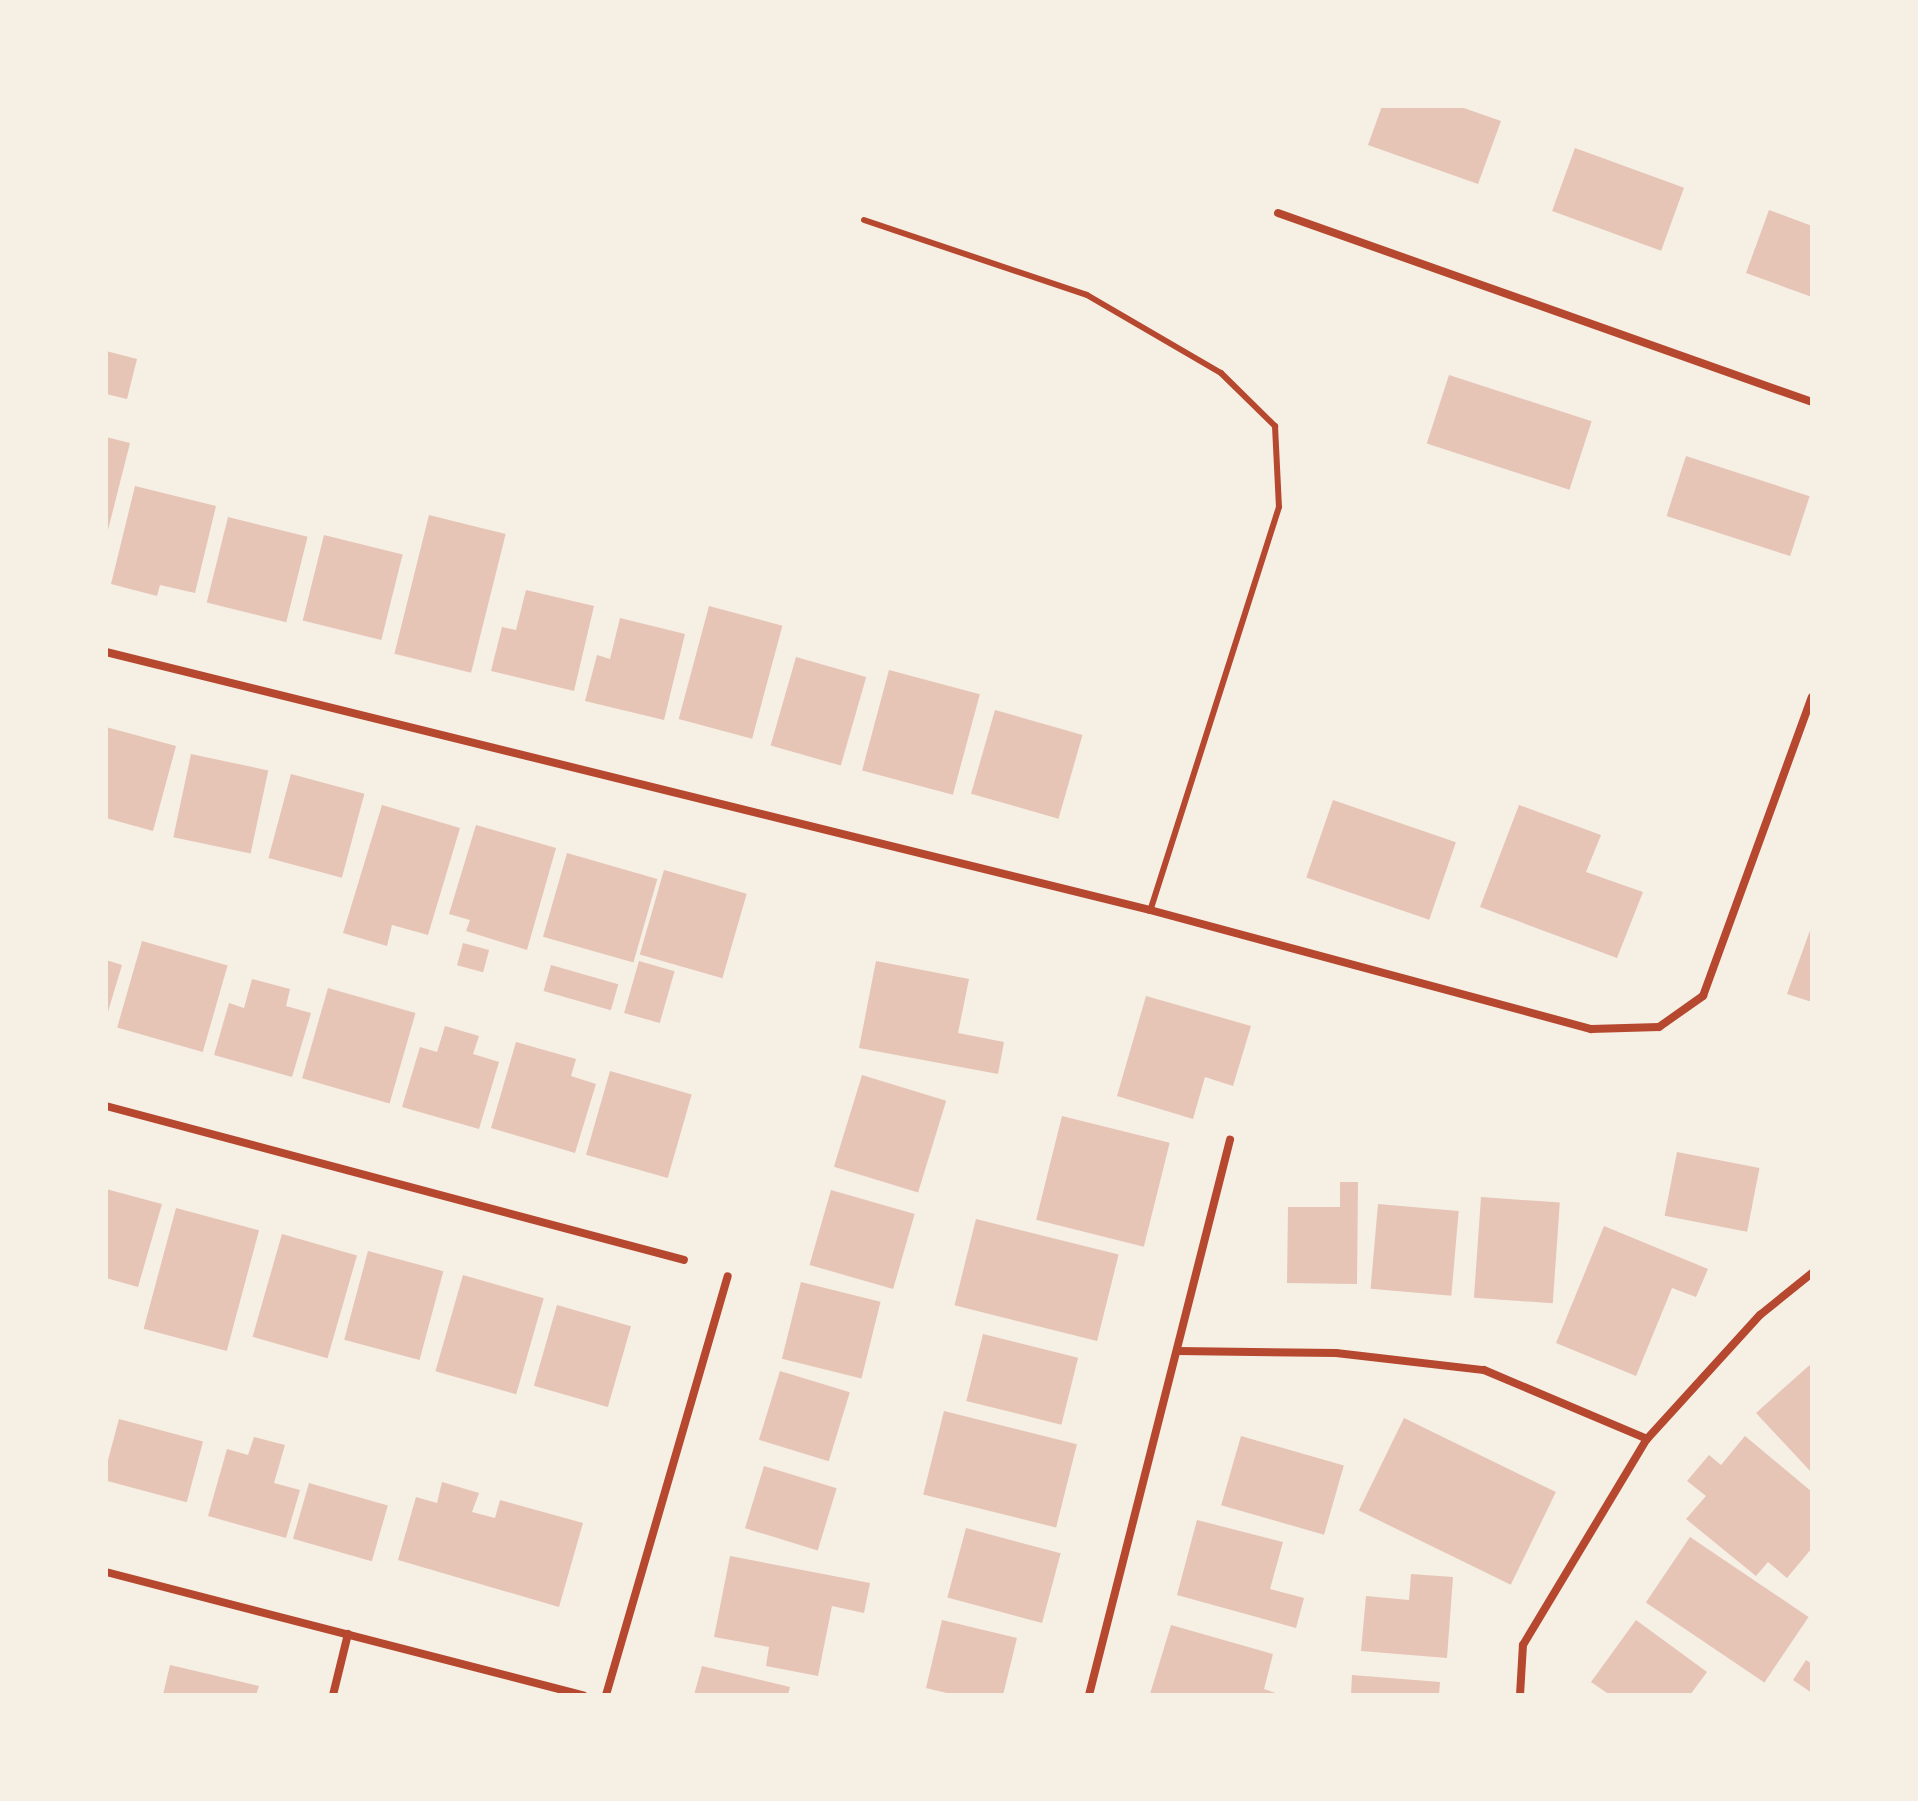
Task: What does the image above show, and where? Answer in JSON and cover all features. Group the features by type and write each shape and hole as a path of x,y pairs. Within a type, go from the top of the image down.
{"street":[{"path":"1278,213 1812,402"},
{"path":"106,652 1150,910 1591,1029 1659,1027 1703,996 1812,697"},
{"path":"106,1106 684,1260"},
{"path":"1089,1695 1230,1140"},
{"path":"1520,1695 1523,1645 1647,1439 1760,1315 1812,1273"},
{"path":"606,1695 728,1276"},
{"path":"1177,1351 1336,1353 1484,1370 1647,1439"},
{"path":"106,1572 583,1695"},
{"path":"333,1695 348,1634"}],"lane":[{"path":"864,220 1087,295 1221,373 1275,426 1279,507 1150,910"}],"building":[{"path":"1382,106 1458,106 1501,121 1478,184 1368,145"},
{"path":"1575,148 1684,188 1661,251 1552,211"},
{"path":"1769,210 1812,226 1812,297 1746,273"},
{"path":"106,351 137,359 127,399 106,394"},
{"path":"1449,375 1592,421 1569,490 1427,443"},
{"path":"106,437 130,443 107,534 106,534"},
{"path":"1686,456 1810,496 1790,556 1667,516"},
{"path":"135,486 216,506 195,593 160,585 157,596 111,584"},
{"path":"429,515 506,534 471,673 394,654"},
{"path":"228,517 308,537 286,622 207,602"},
{"path":"324,535 403,555 381,640 303,620"},
{"path":"526,590 594,606 574,691 491,671 502,627 516,630"},
{"path":"709,606 782,626 752,739 679,719"},
{"path":"620,618 685,634 664,720 585,701 597,655 610,659"},
{"path":"796,657 866,677 841,766 771,745"},
{"path":"889,670 980,694 953,795 862,770"},
{"path":"995,710 1082,735 1058,819 971,794"},
{"path":"106,727 176,746 153,831 106,818"},
{"path":"191,754 268,770 251,854 173,837"},
{"path":"291,774 364,794 342,878 268,858"},
{"path":"1333,800 1456,842 1429,920 1306,878"},
{"path":"382,805 460,828 428,935 392,925 387,946 343,933"},
{"path":"1519,805 1601,835 1586,872 1643,892 1617,958 1480,907"},
{"path":"476,825 556,848 527,950 466,931 470,920 449,914"},
{"path":"567,853 657,879 633,963 543,937"},
{"path":"664,870 747,894 722,978 640,955"},
{"path":"1812,925 1812,1002 1787,994"},
{"path":"142,941 228,966 203,1052 117,1028"},
{"path":"463,943 489,950 483,972 457,965"},
{"path":"106,960 122,965 107,1015 106,1015"},
{"path":"639,961 675,971 660,1023 624,1013"},
{"path":"876,961 969,979 958,1033 1004,1042 998,1074 859,1048"},
{"path":"551,965 618,984 611,1010 544,991"},
{"path":"252,979 290,989 286,1006 311,1013 292,1077 214,1055 229,1003 244,1008"},
{"path":"328,988 415,1013 390,1103 302,1078"},
{"path":"1146,996 1251,1026 1233,1086 1205,1077 1193,1119 1117,1096"},
{"path":"445,1026 479,1036 473,1054 499,1062 479,1129 402,1107 420,1047 437,1052"},
{"path":"516,1042 576,1059 571,1076 596,1084 575,1153 491,1128"},
{"path":"610,1071 692,1094 668,1178 586,1155"},
{"path":"862,1075 946,1101 918,1193 834,1167"},
{"path":"1062,1116 1170,1143 1144,1247 1036,1220"},
{"path":"1677,1152 1759,1168 1747,1232 1665,1216"},
{"path":"1340,1182 1358,1182 1357,1284 1287,1283 1288,1207 1340,1207"},
{"path":"106,1189 162,1204 138,1287 106,1278"},
{"path":"831,1190 915,1214 893,1289 810,1265"},
{"path":"1481,1197 1560,1203 1553,1303 1474,1298"},
{"path":"1378,1204 1459,1211 1451,1296 1371,1289"},
{"path":"176,1208 259,1230 227,1351 144,1329"},
{"path":"976,1219 1119,1255 1097,1341 954,1305"},
{"path":"1604,1226 1708,1269 1696,1297 1672,1288 1636,1376 1556,1343"},
{"path":"282,1234 357,1255 327,1358 253,1337"},
{"path":"368,1251 443,1271 420,1360 344,1340"},
{"path":"463,1275 544,1298 516,1394 435,1371"},
{"path":"801,1282 881,1302 861,1378 782,1359"},
{"path":"557,1305 631,1326 608,1407 534,1386"},
{"path":"983,1334 1078,1358 1061,1425 966,1401"},
{"path":"1812,1363 1812,1473 1756,1413"},
{"path":"780,1371 850,1392 829,1461 759,1440"},
{"path":"944,1411 1077,1444 1056,1528 923,1494"},
{"path":"1404,1418 1556,1492 1511,1585 1359,1511"},
{"path":"119,1419 203,1442 187,1502 106,1481 106,1468"},
{"path":"1241,1436 1344,1465 1324,1535 1221,1505"},
{"path":"1745,1436 1812,1492 1812,1548 1787,1578 1768,1562 1756,1576 1686,1519 1706,1496 1687,1481 1709,1455 1721,1465"},
{"path":"254,1437 285,1445 274,1483 300,1490 286,1538 208,1516 227,1449 248,1455"},
{"path":"764,1466 837,1488 818,1550 745,1528"},
{"path":"442,1482 479,1493 472,1512 495,1518 500,1500 583,1523 559,1607 398,1560 416,1497 437,1503"},
{"path":"309,1483 388,1506 372,1561 293,1539"},
{"path":"1197,1520 1283,1542 1270,1589 1304,1598 1296,1628 1177,1595"},
{"path":"966,1528 1061,1553 1042,1623 947,1598"},
{"path":"1690,1537 1809,1617 1764,1682 1646,1602"},
{"path":"730,1556 870,1583 864,1613 832,1606 818,1676 766,1666 769,1647 714,1637"},
{"path":"1411,1574 1453,1577 1447,1658 1361,1651 1366,1596 1409,1600"},
{"path":"942,1620 1017,1638 1003,1695 955,1695 926,1688"},
{"path":"1636,1620 1707,1672 1690,1695 1610,1695 1591,1682"},
{"path":"1171,1625 1273,1654 1264,1689 1281,1695 1150,1694"},
{"path":"1806,1660 1812,1664 1812,1693 1793,1680"},
{"path":"170,1665 259,1686 256,1695 163,1695"},
{"path":"702,1666 790,1687 788,1695 694,1695"},
{"path":"1352,1675 1440,1682 1439,1695 1351,1695"}]}
